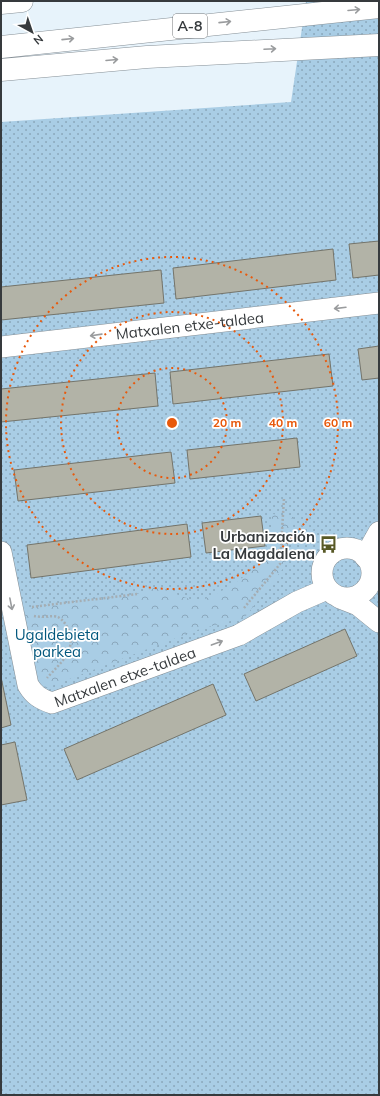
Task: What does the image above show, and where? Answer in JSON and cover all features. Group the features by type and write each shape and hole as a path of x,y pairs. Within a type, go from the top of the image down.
{"highway":[{"path":"1,3 22,1"},
{"name":"A-8","path":"1,46 379,7"},
{"path":"1,70 147,57 379,45"}],"street":[{"name":"Matxalen etxe-taldea","path":"1,347 379,303"},
{"path":"366,557 379,532"},
{"path":"334,594 355,597 375,588 371,568 366,557 359,551 346,549 334,552 327,557 323,565 323,582 334,594 358,605 379,622"},
{"name":"Matxalen etxe-taldea","path":"1,552 28,685 33,693 40,699 52,702 60,701 239,634 297,602 334,594"}],"path":[{"path":"239,634 234,622 280,564 284,498"},
{"path":"12,610 137,594"},
{"path":"12,610 43,618 52,616 58,618 66,624 71,636 72,644 64,658 33,693"}],"green space":[{"path":"306,1 379,1 379,1095 1,1095 1,122 291,102"},
{"name":"Ugaldebieta parkea","path":"272,514 293,517 285,566 245,617 197,630 33,693 12,610 137,594 156,587 198,602 237,581 271,554"}],"building":[{"path":"379,241 379,275 353,278 349,244"},
{"path":"333,249 336,280 176,299 173,268"},
{"path":"161,270 164,303 1,320 1,287"},
{"path":"379,346 379,378 362,380 358,349"},
{"path":"329,354 333,386 173,404 170,372"},
{"path":"155,373 158,406 1,422 1,389"},
{"path":"297,438 300,467 190,479 187,450"},
{"path":"171,452 175,483 18,501 14,470"},
{"path":"261,516 265,546 206,553 202,523"},
{"path":"187,524 191,557 31,578 27,545"},
{"path":"345,629 357,656 256,701 244,674"},
{"path":"1,677 11,725 1,728"},
{"path":"213,684 226,715 77,780 64,749"},
{"path":"15,742 27,800 1,805 1,745"}],"place":[{"name":"Urbanización La Magdalena","path":"328,545"}]}
